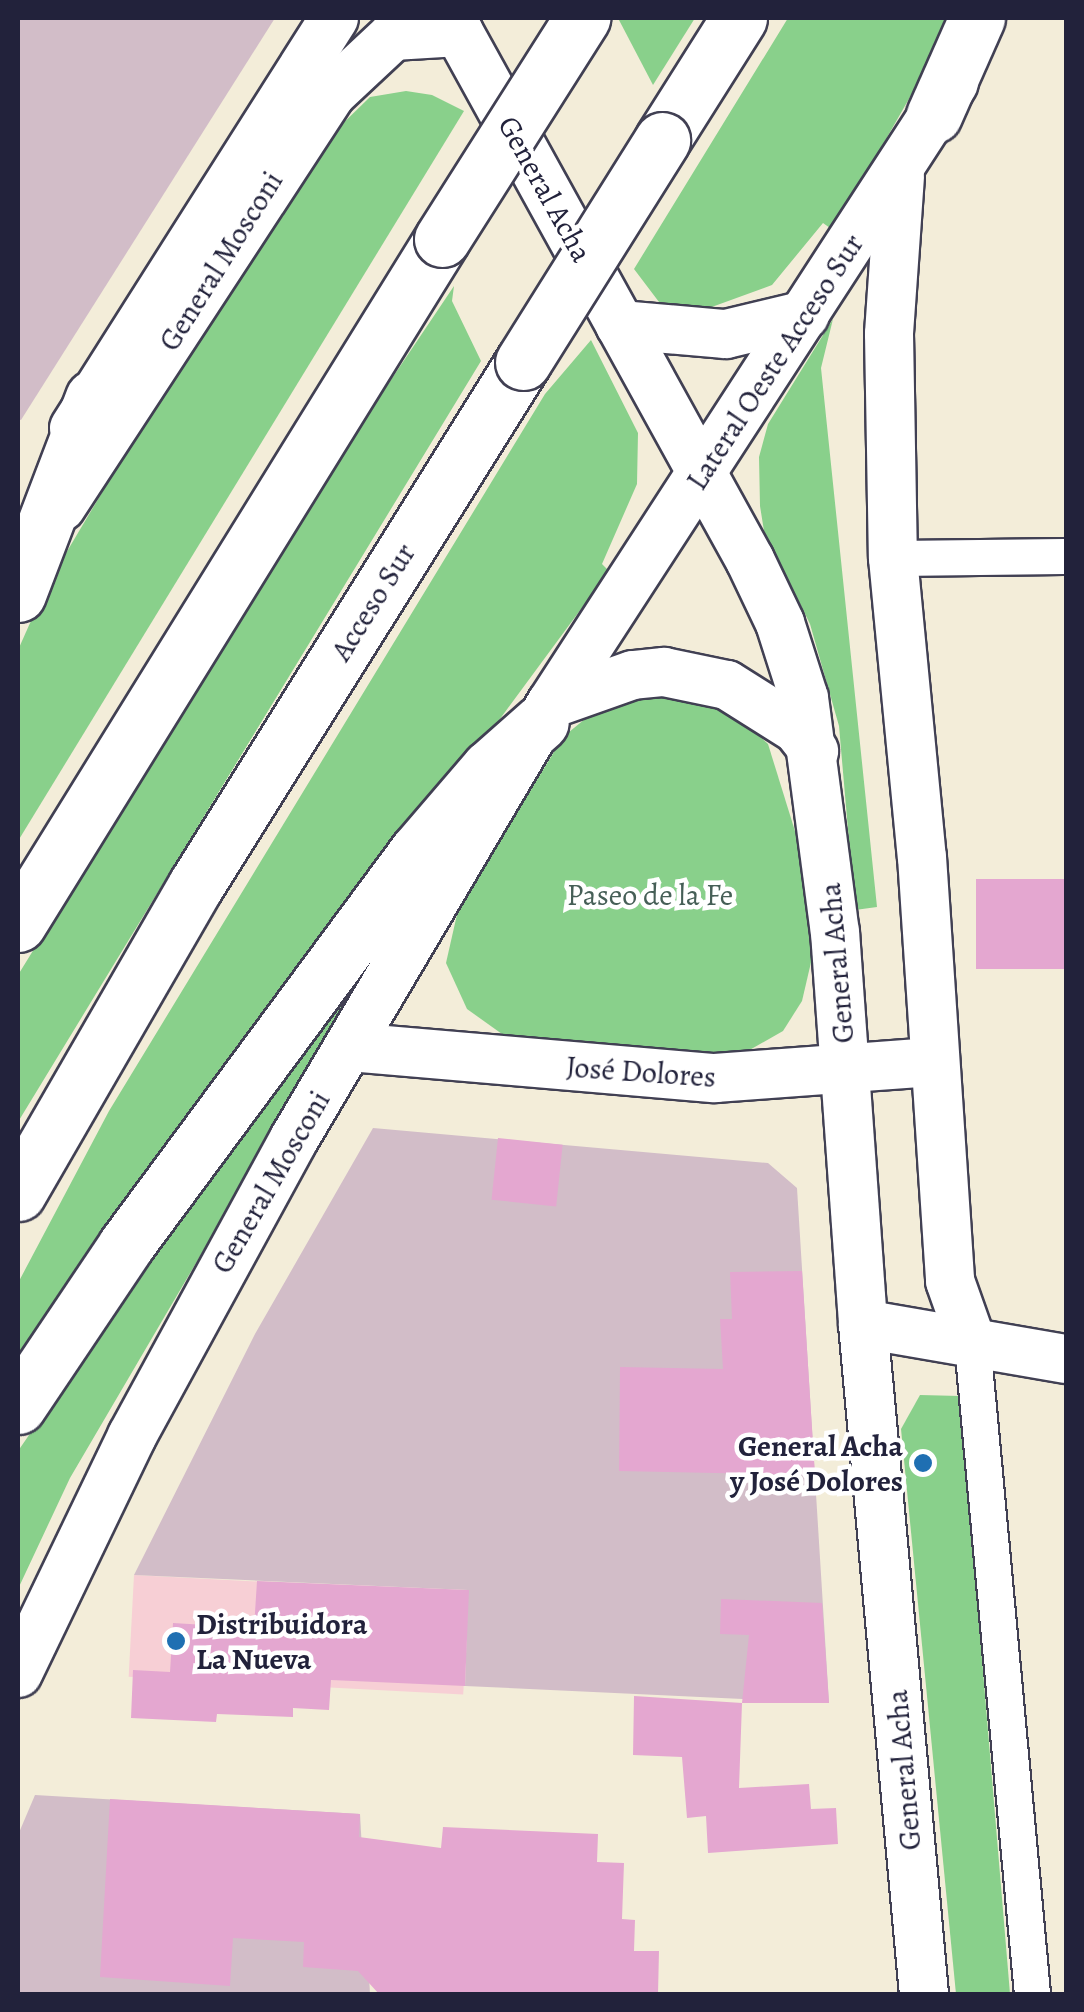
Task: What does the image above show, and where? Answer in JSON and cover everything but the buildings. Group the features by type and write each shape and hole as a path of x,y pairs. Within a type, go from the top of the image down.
{"highway":[{"path":"18,924 582,18"},
{"name":"Acceso Sur","path":"18,1193 196,886 739,18"},
{"path":"934,115 977,18"},
{"path":"18,594 26,530 93,398"},
{"path":"18,1406 126,1244 418,852 489,768 546,713"}],"street":[{"name":"General Mosconi","path":"93,398 334,18"},
{"name":"Lateral Oeste Acceso Sur","path":"546,713 997,18"},
{"path":"287,88 393,36 455,25"},
{"name":"General Acha","path":"455,25 704,475 780,623 814,751 846,1070 863,1324 924,1994"},
{"name":"General Mosconi","path":"26,530 96,462 318,112 393,36"},
{"path":"901,168 889,334 893,558 922,857 932,1062 950,1281 972,1343 1032,1994"},
{"path":"620,324 726,334 805,315"},
{"path":"893,558 1066,556"},
{"path":"546,713 633,675 664,672 727,685 797,728 814,751"},
{"name":"General Mosconi","path":"18,1674 201,1306 546,713"},
{"name":"José Dolores","path":"350,1047 714,1078 932,1062"},
{"path":"863,1324 1066,1359"}],"shaded area":[{"path":"18,18 275,18 21,420 18,419"},
{"path":"373,1128 768,1163 797,1188 829,1703 465,1686 468,1590 134,1575 255,1334"},
{"path":"134,1575 469,1593 463,1694 129,1677"},
{"path":"35,1795 360,1814 370,1994 18,1994 18,1835"}],"green space":[{"path":"695,18 653,85 619,20"},
{"path":"788,18 955,18 857,190 830,228 823,223 772,285 709,308 659,302 634,269"},
{"path":"406,91 432,95 464,111 18,841 18,650 47,585 232,274 331,135 370,97"},
{"path":"454,286 452,301 481,361 18,1122 18,975 323,481"},
{"path":"833,319 821,368 877,907 855,910 839,726 810,624 764,531 760,506 759,457 768,424"},
{"path":"591,340 638,433 637,484 602,564 609,571 18,1373 18,1283 109,1111 545,394"},
{"name":"Paseo de la Fe","path":"650,692 701,698 735,714 768,744 803,857 812,958 802,1001 783,1031 732,1060 502,1034 467,1009 446,963 458,910 563,737 591,714"},
{"path":"404,893 377,954 70,1478 18,1589 18,1451"},
{"path":"920,1395 960,1396 1010,1994 956,1994 901,1429"}],"place":[{"name":"General Acha y José Dolores","path":"923,1463"},
{"name":"Distribuidora La Nueva","path":"176,1641"}]}
